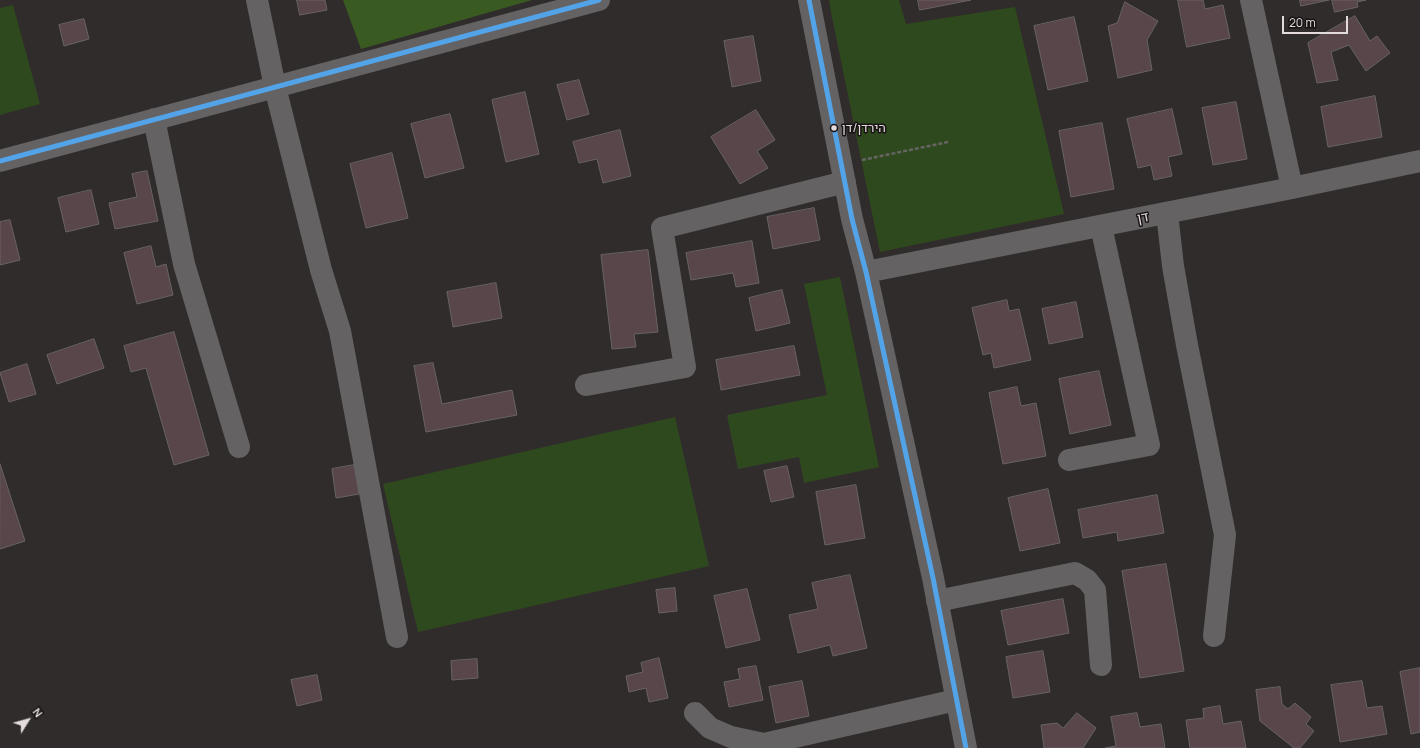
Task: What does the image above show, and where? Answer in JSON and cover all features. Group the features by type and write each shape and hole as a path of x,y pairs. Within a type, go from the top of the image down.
{"street":[{"path":"257,0 275,87 322,270 340,331 397,638"},
{"path":"0,161 599,0"},
{"path":"809,0 852,219 866,272 930,562 966,748"},
{"path":"1251,0 1292,188"},
{"path":"154,119 184,264 239,447"},
{"name":"דן","path":"866,272 1292,188 1420,161"},
{"path":"586,385 685,366 662,228 843,173"},
{"path":"1166,213 1173,266 1187,346 1225,534 1214,636"},
{"path":"1069,460 1149,445 1101,226"},
{"path":"937,601 1075,573 1087,580 1094,590 1101,665"},
{"path":"694,713 710,728 717,732 731,738 764,744 956,700"}],"path":[{"path":"843,173 948,142"}],"green space":[{"path":"343,0 532,0 361,49"},
{"path":"829,0 899,0 906,24 1015,7 1064,214 880,252"},
{"path":"13,5 40,104 0,115 0,8"},
{"path":"840,277 879,467 804,483 799,457 738,469 727,415 827,395 804,284"},
{"path":"675,417 709,566 418,632 383,484"}],"building":[{"path":"297,0 325,0 327,10 300,15"},
{"path":"918,0 971,0 920,10"},
{"path":"1178,0 1203,0 1205,9 1223,5 1230,38 1187,47"},
{"path":"1300,0 1329,0 1301,6"},
{"path":"1332,0 1366,0 1357,2 1358,7 1335,12"},
{"path":"1125,2 1158,21 1147,40 1152,70 1118,78 1108,26 1117,23"},
{"path":"1355,16 1370,41 1377,36 1390,53 1366,71 1349,45 1331,52 1338,80 1317,83 1308,43"},
{"path":"1074,17 1088,81 1048,90 1034,26"},
{"path":"84,19 89,39 64,46 59,25"},
{"path":"753,36 761,81 732,87 724,41"},
{"path":"579,80 589,114 567,120 557,85"},
{"path":"525,92 539,154 506,162 492,100"},
{"path":"1375,96 1382,137 1328,147 1321,107"},
{"path":"1236,102 1247,159 1213,165 1202,108"},
{"path":"1172,109 1182,154 1168,157 1172,176 1154,180 1151,165 1138,168 1127,119"},
{"path":"756,110 775,140 757,151 768,168 740,184 711,137"},
{"path":"450,114 464,168 425,178 411,124"},
{"path":"1102,123 1114,189 1071,197 1059,131"},
{"path":"620,130 631,176 603,183 597,159 579,163 573,142"},
{"path":"392,153 408,218 366,228 350,164"},
{"path":"147,171 158,221 115,229 109,203 137,197 132,174"},
{"path":"91,190 99,224 66,232 58,198"},
{"path":"814,208 820,240 773,249 767,217"},
{"path":"10,220 20,260 0,265 0,222"},
{"path":"752,241 759,283 736,287 733,273 691,280 686,253"},
{"path":"151,246 156,267 166,264 173,295 137,304 124,253"},
{"path":"648,250 658,332 634,334 636,347 612,349 601,255"},
{"path":"496,283 502,318 453,327 447,292"},
{"path":"782,290 790,323 756,331 749,298"},
{"path":"1007,300 1009,311 1019,309 1031,360 994,368 991,353 983,355 972,308"},
{"path":"1076,302 1083,337 1049,344 1042,309"},
{"path":"174,332 209,455 174,465 146,368 131,372 124,346"},
{"path":"94,339 104,368 57,384 47,355"},
{"path":"794,346 800,375 721,390 716,360"},
{"path":"433,363 442,404 512,390 517,415 426,432 414,366"},
{"path":"27,364 36,394 9,402 0,373"},
{"path":"1099,371 1111,425 1070,434 1059,379"},
{"path":"1017,387 1021,406 1036,403 1046,456 1003,464 989,393"},
{"path":"0,464 25,541 0,549"},
{"path":"354,465 359,494 336,498 332,469"},
{"path":"787,466 794,497 771,502 764,471"},
{"path":"856,485 865,538 825,545 816,492"},
{"path":"1048,489 1060,543 1020,551 1008,498"},
{"path":"1157,495 1164,533 1118,541 1117,532 1083,538 1078,510"},
{"path":"1166,564 1184,671 1140,678 1122,571"},
{"path":"850,575 867,648 833,656 830,645 798,653 789,615 818,609 812,583"},
{"path":"675,588 677,611 659,613 656,590"},
{"path":"747,589 760,640 726,648 714,596"},
{"path":"1063,599 1069,633 1008,645 1001,611"},
{"path":"1043,651 1050,692 1013,698 1006,657"},
{"path":"659,658 668,698 649,702 646,688 629,692 626,676 643,672 641,663"},
{"path":"477,659 478,678 452,680 451,661"},
{"path":"756,666 763,700 729,707 724,682 740,679 738,669"},
{"path":"1420,668 1420,732 1411,734 1400,672"},
{"path":"317,675 322,700 297,706 291,680"},
{"path":"802,681 809,716 776,723 769,687"},
{"path":"1362,681 1367,708 1382,706 1387,734 1340,742 1331,685"},
{"path":"1280,687 1282,704 1288,709 1295,703 1311,717 1306,724 1314,731 1300,748 1294,748 1260,721 1256,690"},
{"path":"1220,706 1223,724 1241,721 1246,748 1190,748 1186,720 1204,718 1203,709"},
{"path":"1077,713 1096,728 1083,748 1044,748 1041,725 1057,723 1063,728"},
{"path":"1137,713 1140,727 1161,724 1165,748 1105,748 1116,746 1111,717"}],"transit line":[{"path":"0,161 599,0"},
{"path":"809,0 852,219 866,272 933,578 966,748"}],"place":[{"name":"הירדן/דן","path":"834,128"}]}
